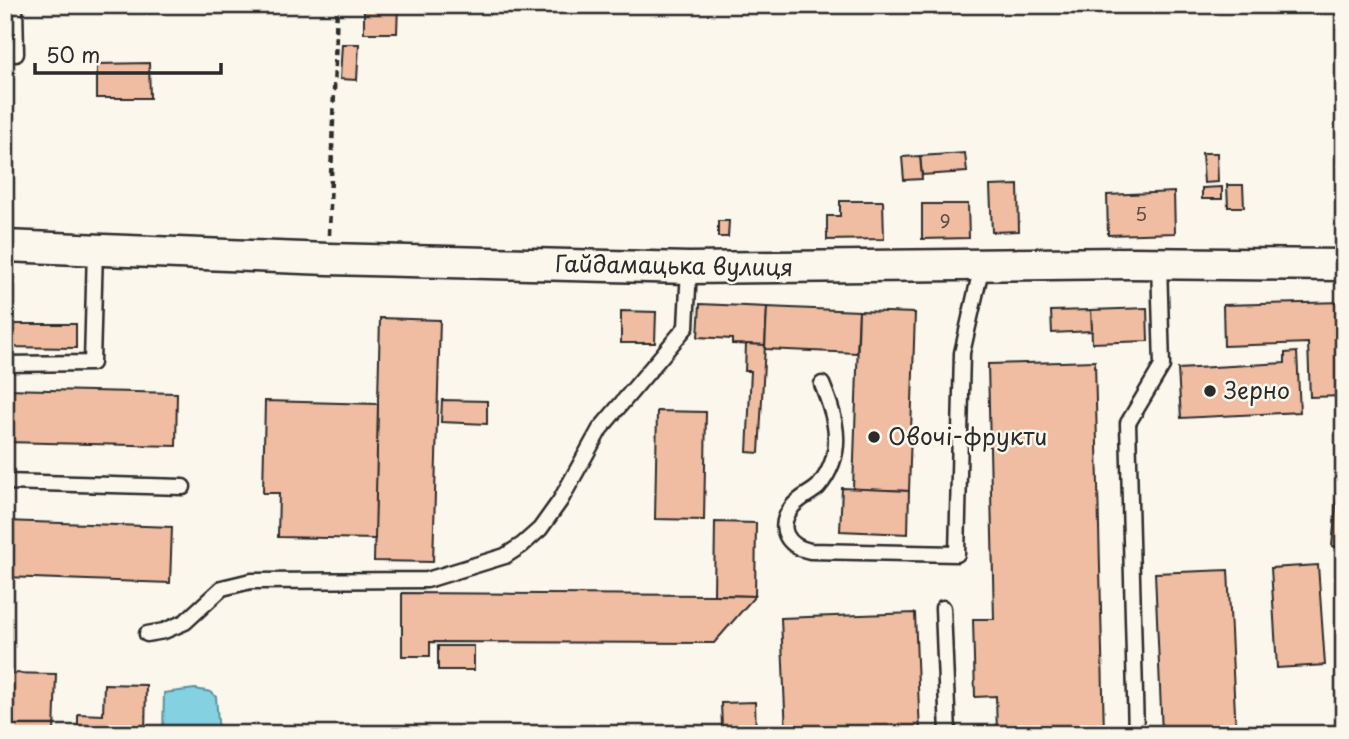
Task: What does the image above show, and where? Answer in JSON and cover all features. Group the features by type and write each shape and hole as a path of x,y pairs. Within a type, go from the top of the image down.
{"street":[{"name":"Гайдамацька вулиця","path":"5,246 328,259 689,268 1344,265"}],"lane":[{"path":"15,5 16,54"},
{"path":"5,364 92,363 95,248"},
{"path":"1136,734 1128,423 1162,366 1159,264"},
{"path":"821,384 831,406 836,445 826,476 792,507 786,518 785,533 789,542 810,551 957,554 962,353 982,265"},
{"path":"147,634 164,631 185,622 222,588 236,584 251,581 427,580 505,556 522,545 540,529 560,501 600,429 686,327 689,268"},
{"path":"5,482 183,487"},
{"path":"943,608 948,734"}],"path":[{"path":"328,259 337,5"}],"water":[{"path":"195,689 211,692 216,697 219,733 163,734 164,693"}],"building":[{"path":"364,5 398,5 397,33 364,33"},
{"path":"342,44 359,44 357,80 340,79"},
{"path":"149,63 150,98 97,98 97,64"},
{"path":"965,153 967,172 922,175 920,156"},
{"path":"1202,153 1217,153 1218,182 1204,183"},
{"path":"920,156 922,179 904,180 902,157"},
{"path":"1337,180 1344,180 1344,199 1338,199"},
{"path":"1018,185 1019,231 992,232 990,186"},
{"path":"1227,185 1243,185 1244,207 1228,207"},
{"path":"1222,187 1222,199 1202,199 1202,188"},
{"path":"1174,192 1175,233 1108,235 1107,195"},
{"path":"840,201 883,201 884,239 827,240 827,216 840,216"},
{"path":"922,204 968,204 969,238 922,239"},
{"path":"718,221 729,221 728,237 718,237"},
{"path":"1344,302 1344,396 1310,397 1308,343 1224,346 1223,305"},
{"path":"700,304 767,307 765,345 732,344 732,339 698,337"},
{"path":"767,307 859,311 857,353 765,349"},
{"path":"1147,308 1148,341 1092,343 1091,310"},
{"path":"1091,310 1092,331 1052,333 1051,311"},
{"path":"621,311 656,312 655,343 621,343"},
{"path":"859,311 915,313 909,491 853,489"},
{"path":"380,318 440,320 433,562 374,561"},
{"path":"5,324 76,324 76,348 5,347"},
{"path":"746,344 765,345 759,453 747,452 751,371 745,371"},
{"path":"1297,352 1300,412 1181,418 1178,369 1285,363 1285,353"},
{"path":"1095,361 1104,734 997,734 996,696 975,697 973,619 994,619 988,364"},
{"path":"5,389 177,393 176,446 5,442"},
{"path":"442,400 487,401 487,424 441,422"},
{"path":"265,401 378,404 375,539 278,537 279,493 263,493"},
{"path":"657,411 706,412 704,520 655,519"},
{"path":"842,488 909,491 908,534 840,531"},
{"path":"1337,496 1344,496 1344,548 1332,546"},
{"path":"5,521 172,527 170,583 5,577"},
{"path":"715,522 756,523 755,596 714,595"},
{"path":"1318,565 1325,665 1277,668 1271,568"},
{"path":"1228,570 1236,734 1162,734 1155,573"},
{"path":"402,593 755,596 714,643 430,642 430,656 402,656"},
{"path":"915,613 920,734 786,734 781,618"},
{"path":"438,646 474,646 474,670 438,670"},
{"path":"5,673 56,674 54,734 5,734"},
{"path":"104,684 146,685 145,734 78,734 78,714 103,715"},
{"path":"755,702 756,734 638,734 638,730 722,727 721,703"}],"place":[{"name":"Зерно","path":"1210,391"},
{"name":"Овочі-фрукти","path":"874,437"}]}
